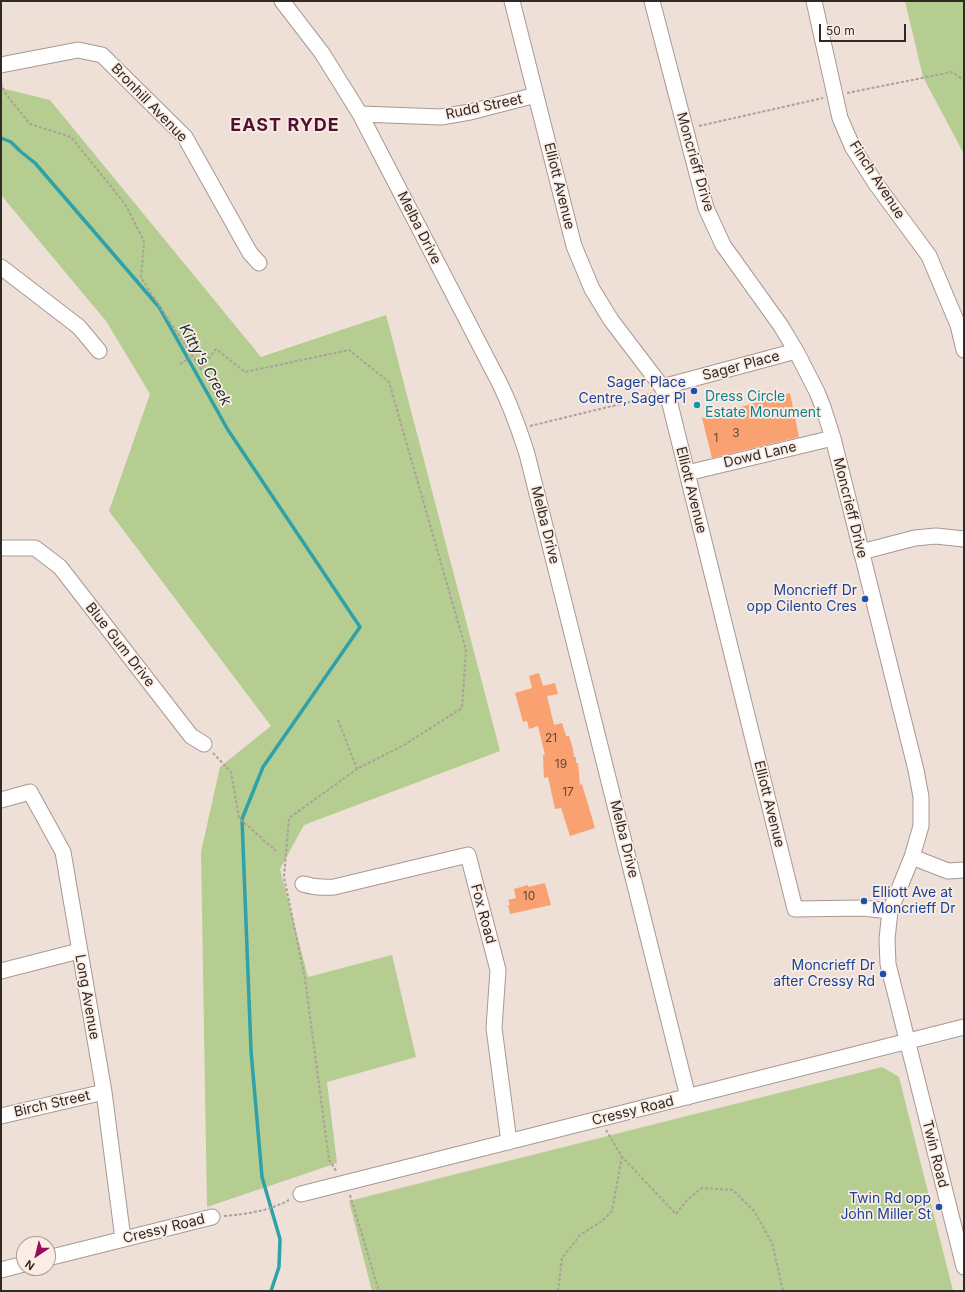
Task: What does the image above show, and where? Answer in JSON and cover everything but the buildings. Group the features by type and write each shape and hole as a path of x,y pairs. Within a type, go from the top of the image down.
{"street":[{"name":"Melba Drive","path":"282,1 322,54 360,114 499,382 519,428 527,454 688,1097"},
{"name":"Elliott Avenue","path":"512,1 574,246 592,289 611,320 662,387 670,404 795,909 862,908 890,911"},
{"name":"Moncrieff Drive","path":"652,1 706,208 723,245 781,326 796,351 823,407 833,438 916,770 921,797 921,826 912,857 890,911 887,939 888,964 907,1042"},
{"name":"Finch Avenue","path":"814,1 840,118 853,148 876,184 929,256 958,325 964,350"},
{"name":"Bronhill Avenue","path":"1,65 78,50 102,55 185,137 250,253 259,263"},
{"name":"Rudd Street","path":"360,114 441,117 470,112 536,96"},
{"path":"1,267 79,327 99,350"},
{"name":"Sager Place","path":"662,387 796,351"},
{"name":"Dowd Lane","path":"687,473 833,438"},
{"path":"861,552 915,538 936,536 964,539"},
{"name":"Blue Gum Drive","path":"1,548 35,548 60,567 191,736 204,744"},
{"name":"Long Avenue","path":"1,800 30,792 63,852 104,1092 123,1239"},
{"name":"Fox Road","path":"303,884 322,888 339,886 468,855 498,970 494,1028 509,1142"},
{"path":"912,857 948,870 964,870"},
{"path":"1,971 80,951"},
{"name":"Cressy Road","path":"301,1194 964,1027"},
{"name":"Twin Road","path":"907,1042 964,1267"},
{"name":"Birch Street","path":"1,1116 104,1092"},
{"name":"Cressy Road","path":"56,1256 212,1217"},
{"path":"1,1270 16,1266"}],"path":[{"path":"686,129 835,95 952,72 964,80"},
{"path":"1,83 5,93 30,124 71,137 125,204 144,241 141,278 201,369 216,349 245,372 349,350 389,382 466,650 462,708 404,745 357,769 289,818 284,877 305,979 329,1160 345,1183 353,1200 379,1291"},
{"path":"180,364 193,356"},
{"path":"519,428 637,400 662,387"},
{"path":"338,720 357,769"},
{"path":"204,744 231,772 239,818 276,851"},
{"path":"599,1119 622,1157 676,1214 687,1200 702,1188 732,1190 754,1211 772,1243 783,1291"},
{"path":"558,1291 562,1258 580,1235 602,1221 612,1211 622,1157"},
{"name":"Cressy Road","path":"212,1217 253,1213 281,1205"}],"green space":[{"path":"905,1 964,1 964,154 923,77"},
{"path":"1,88 50,100 261,357 386,315 500,751 304,825 280,869 308,977 392,955 416,1057 327,1082 337,1163 207,1207 201,852 220,767 271,726 109,511 150,394 106,321 1,195"},
{"path":"882,1067 899,1077 953,1291 372,1291 349,1201"}],"waterway":[{"name":"Kitty's Creek","path":"1,138 11,142 35,163 159,307 228,430 360,627 263,767 242,819 251,1051 262,1177 280,1239 279,1267 271,1291"}],"place":[{"name":"Sager Place Centre, Sager Pl","path":"694,391"},
{"name":"Dress Circle Estate Monument","path":"697,405"},
{"name":"Moncrieff Dr opp Cilento Cres","path":"865,599"},
{"name":"Elliott Ave at Moncrieff Dr","path":"864,901"},
{"name":"Moncrieff Dr after Cressy Rd","path":"883,974"},
{"name":"Twin Rd opp John Miller St","path":"939,1207"}],"district":[{"name":"EAST RYDE","path":"285,126"}]}
